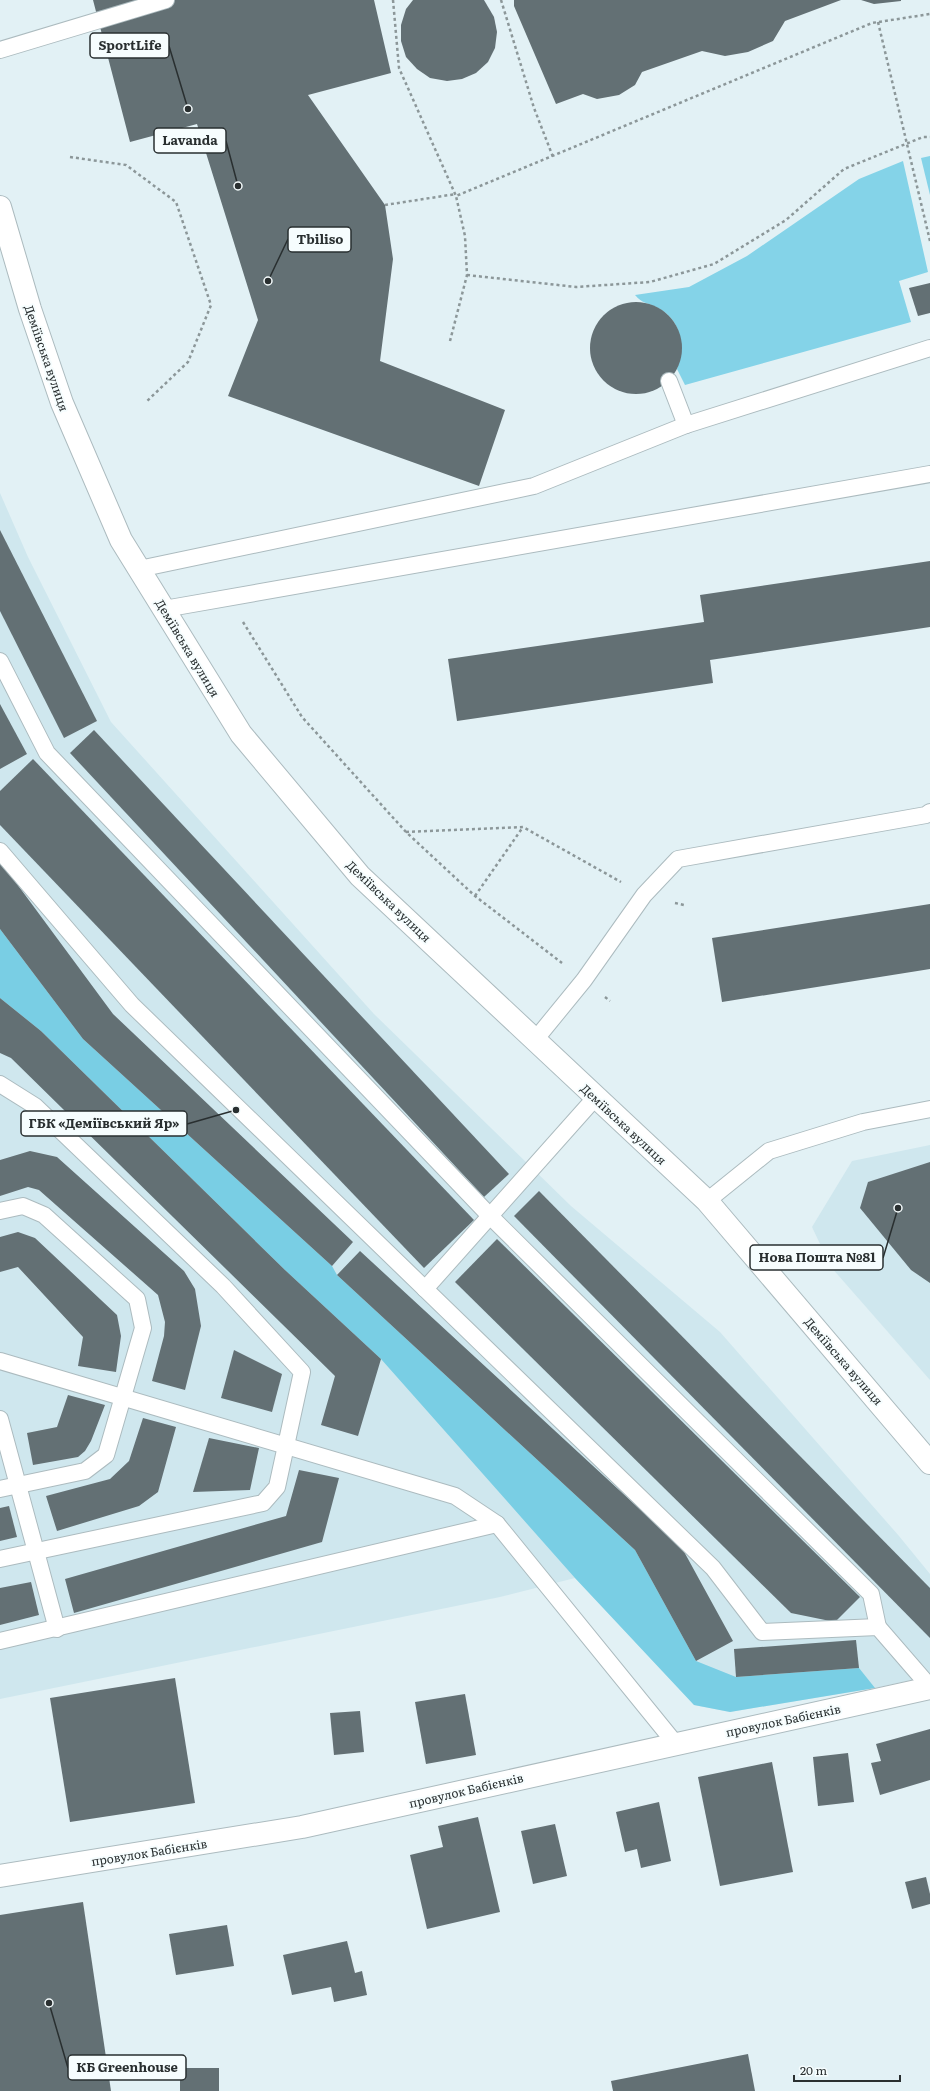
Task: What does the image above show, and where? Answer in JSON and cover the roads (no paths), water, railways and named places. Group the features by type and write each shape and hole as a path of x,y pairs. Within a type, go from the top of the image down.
{"street":[{"name":"Деміївська вулиця","path":"0,207 5,242 62,403 121,540 241,734 360,876 595,1098 707,1201 930,1463"},
{"name":"провулок Бабієнків","path":"0,1876 302,1827 675,1743 930,1688"}],"lane":[{"path":"0,50 166,0"},
{"path":"139,569 534,486 686,424 930,348"},
{"path":"669,381 686,424"},
{"path":"164,609 930,474"},
{"path":"0,661 47,753 490,1216 871,1594 878,1627 930,1688"},
{"path":"535,1040 584,980 644,895 678,859 926,815 930,812"},
{"path":"0,851 132,1005 713,1568 762,1632 878,1627"},
{"path":"0,1084 35,1106 223,1286 302,1372 277,1487 264,1503 35,1553 0,1559"},
{"path":"425,1289 595,1098"},
{"path":"707,1201 769,1151 863,1122 930,1109"},
{"path":"0,1211 22,1206 44,1215 137,1299 143,1328 106,1455 85,1471 0,1489"},
{"path":"0,1361 455,1496 496,1524 675,1743"},
{"path":"0,1419 35,1553 57,1629"},
{"path":"0,1641 57,1629 496,1524"}],"place":[{"name":"SportLife","path":"188,109"},
{"name":"Lavanda","path":"238,186"},
{"name":"Tbiliso","path":"268,281"},
{"name":"ГБК «Деміївський Яр»","path":"236,1110"},
{"name":"Нова Пошта №81","path":"898,1208"},
{"name":"КБ Greenhouse","path":"49,2003"}]}
